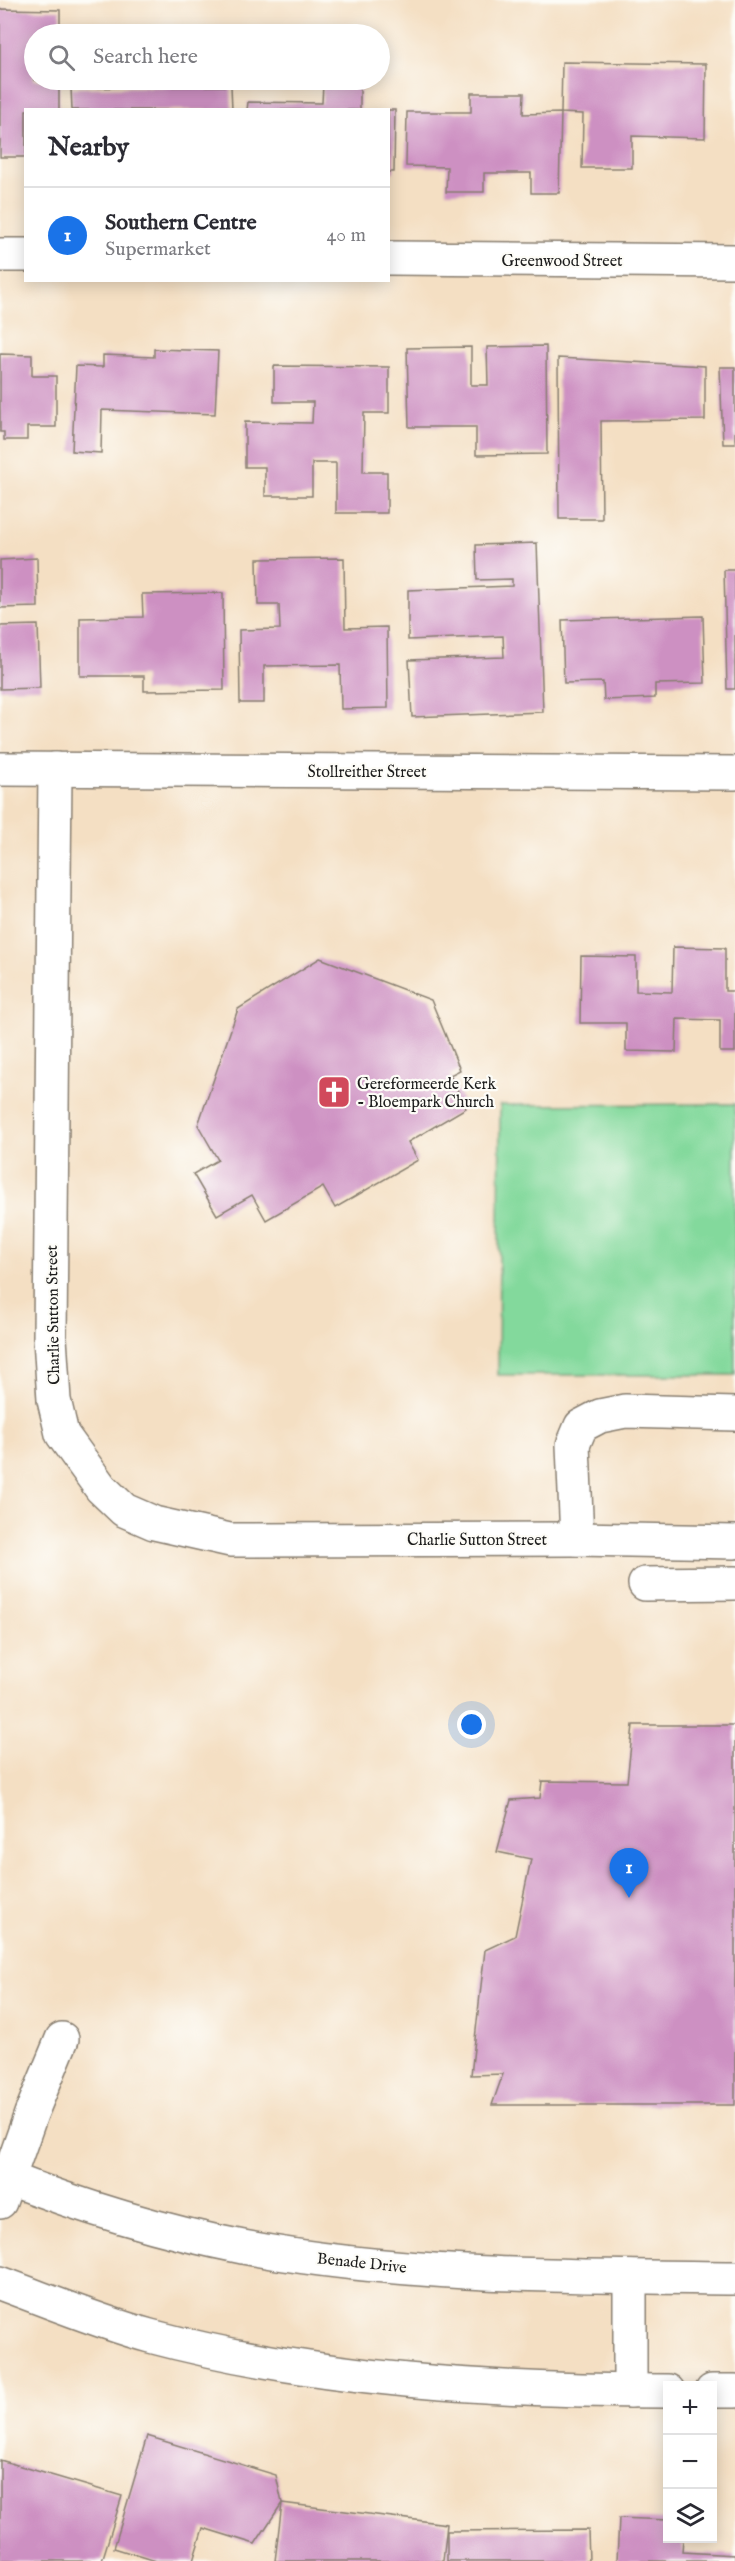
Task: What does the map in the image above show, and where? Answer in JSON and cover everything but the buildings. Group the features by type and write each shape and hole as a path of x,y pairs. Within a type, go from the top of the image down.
{"street":[{"path":"0,255 24,255"},
{"name":"Greenwood Street","path":"390,258 735,261"},
{"name":"Stollreither Street","path":"0,769 735,773"},
{"name":"Charlie Sutton Street","path":"55,769 50,1338 54,1400 62,1434 80,1462 101,1488 124,1510 154,1523 230,1540 613,1539 735,1542"},
{"path":"577,1539 573,1445 581,1426 600,1416 625,1411 735,1414"},
{"path":"613,1539 645,1584"},
{"path":"645,1584 664,1541"},
{"path":"645,1584 735,1583"},
{"path":"3,2185 62,2039"},
{"name":"Benade Drive","path":"3,2185 126,2220 243,2247 363,2263 471,2272 735,2278"},
{"path":"630,2277 630,2391"},
{"path":"0,2283 148,2336 269,2363 453,2384 663,2391"},
{"path":"717,2391 735,2391"}],"green space":[{"path":"735,1104 735,1375 498,1375 500,1105"}],"place":[{"name":"Gereformeerde Kerk - Bloempark Church","path":"334,1092"},
{"name":"Southern Centre","path":"629,1898"}]}
